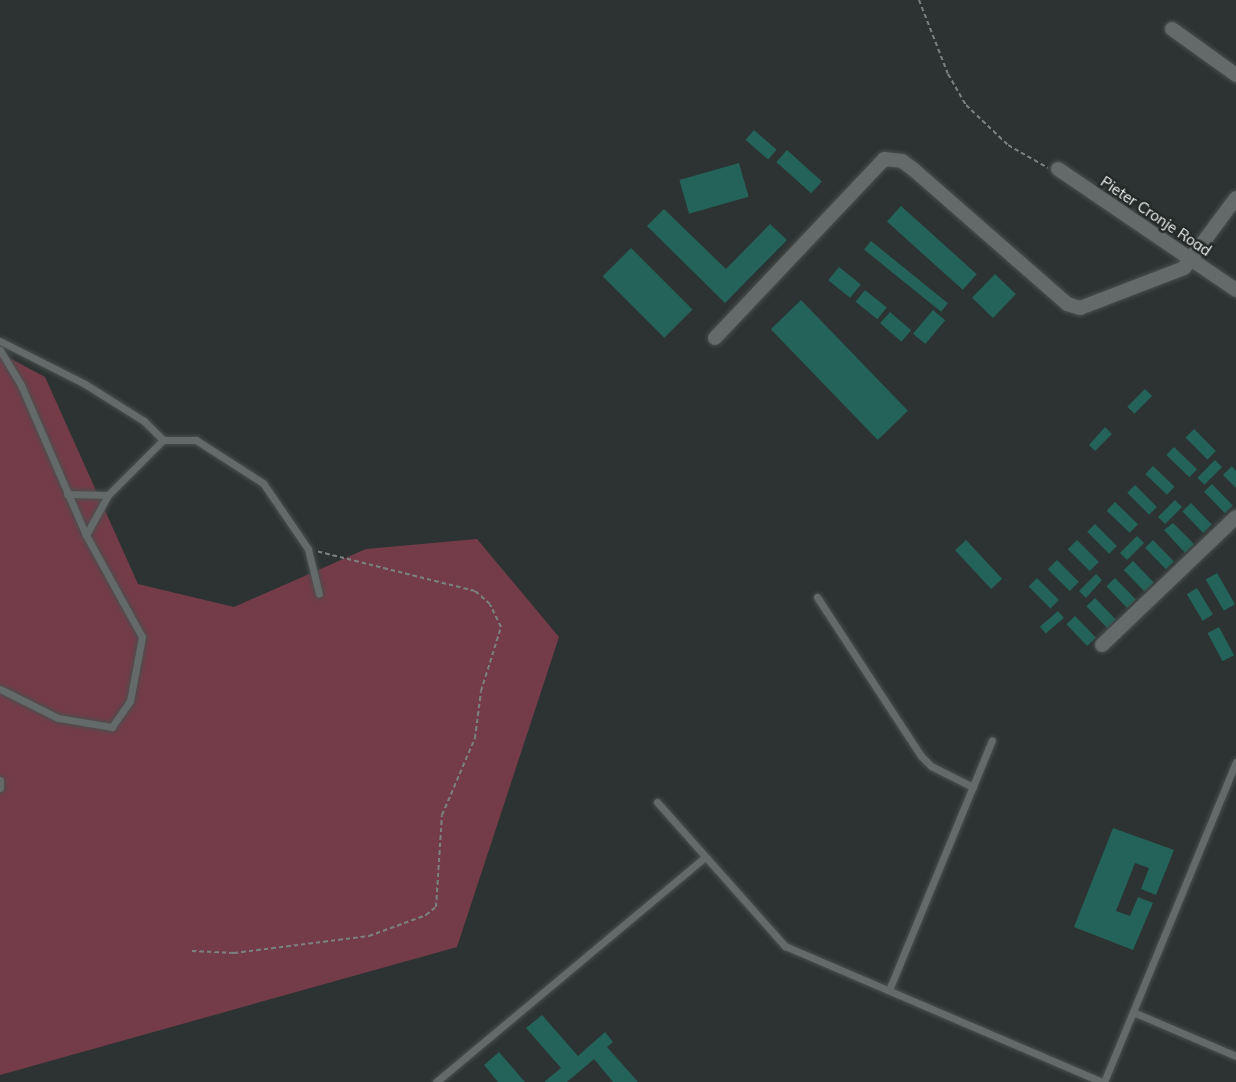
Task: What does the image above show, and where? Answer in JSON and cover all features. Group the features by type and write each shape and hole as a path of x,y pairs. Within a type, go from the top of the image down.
{"street":[{"path":"1172,29 1236,75"},
{"path":"715,338 884,159 902,161 1073,306 1087,308 1184,268 1236,198"},
{"name":"Pieter Cronje Road","path":"1058,169 1173,251 1192,259 1236,290"},
{"path":"1102,645 1236,518"}],"lane":[{"path":"0,341 85,384 144,421 163,440"},
{"path":"0,350 21,385 86,535 142,637 138,675 121,720 112,727 58,718 0,689"},
{"path":"86,535 108,495 163,440 196,440 263,483 308,549 319,594"},
{"path":"67,494 108,495"},
{"path":"817,597 921,756 931,766 973,787"},
{"path":"889,990 992,740"},
{"path":"657,802 704,858 785,946 1104,1082 1236,762"},
{"path":"0,780 0,788"},
{"path":"436,1082 704,858"},
{"path":"1133,1012 1236,1056"}],"path":[{"path":"919,0 948,74 966,105 1029,160 1058,169"},
{"path":"192,951 234,953 317,939 369,936 426,915 436,907 442,815 475,738 483,682 501,627 490,604 475,591 308,549"}],"shaded area":[{"path":"0,353 45,377 138,584 234,607 366,549 477,539 559,637 457,947 0,1075"}],"building":[{"path":"754,130 777,150 768,159 745,140"},
{"path":"787,150 822,181 811,193 776,162"},
{"path":"739,163 749,197 689,214 679,180"},
{"path":"901,206 977,274 963,290 887,222"},
{"path":"664,209 726,269 770,224 787,240 725,303 647,226"},
{"path":"871,241 948,303 941,312 864,250"},
{"path":"631,248 693,310 664,338 603,276"},
{"path":"839,267 861,285 850,298 828,280"},
{"path":"995,274 1016,294 993,318 972,298"},
{"path":"865,290 887,308 877,319 856,302"},
{"path":"801,300 908,411 878,440 771,329"},
{"path":"933,310 945,320 925,344 913,334"},
{"path":"890,312 911,330 901,342 880,323"},
{"path":"1145,389 1152,396 1134,414 1127,407"},
{"path":"1105,427 1112,434 1095,451 1089,445"},
{"path":"1194,429 1216,451 1207,459 1186,437"},
{"path":"1174,447 1197,469 1189,477 1166,455"},
{"path":"1215,460 1222,467 1204,485 1197,478"},
{"path":"1153,466 1175,487 1167,495 1145,474"},
{"path":"1232,466 1236,471 1236,488 1223,475"},
{"path":"1212,484 1233,506 1225,513 1204,492"},
{"path":"1135,485 1157,507 1149,515 1127,493"},
{"path":"1175,500 1182,507 1165,524 1158,517"},
{"path":"1115,502 1138,524 1130,533 1107,511"},
{"path":"1191,503 1212,525 1203,533 1182,511"},
{"path":"1173,523 1194,544 1185,553 1164,530"},
{"path":"1095,524 1117,546 1109,554 1087,532"},
{"path":"1137,536 1144,543 1127,560 1120,553"},
{"path":"966,540 1002,579 991,589 955,550"},
{"path":"1077,540 1099,562 1090,571 1068,549"},
{"path":"1153,540 1174,562 1166,569 1145,548"},
{"path":"1057,560 1079,582 1070,591 1048,569"},
{"path":"1133,561 1154,583 1144,592 1124,570"},
{"path":"1217,573 1235,604 1224,611 1206,580"},
{"path":"1096,574 1102,580 1086,598 1079,591"},
{"path":"1037,578 1059,600 1050,608 1029,586"},
{"path":"1115,578 1136,600 1127,608 1106,586"},
{"path":"1197,588 1213,615 1203,621 1187,594"},
{"path":"1095,598 1116,620 1107,628 1086,606"},
{"path":"1058,611 1064,618 1046,634 1040,627"},
{"path":"1075,616 1096,638 1087,646 1066,624"},
{"path":"1219,627 1234,655 1223,661 1208,633"},
{"path":"1113,828 1174,850 1156,895 1141,889 1149,868 1135,863 1116,911 1130,916 1138,897 1153,903 1133,950 1074,927"},
{"path":"542,1015 578,1056 605,1032 613,1042 607,1047 638,1082 613,1082 594,1059 567,1082 544,1082 561,1068 526,1028"},
{"path":"499,1052 525,1082 498,1082 484,1065"}]}
